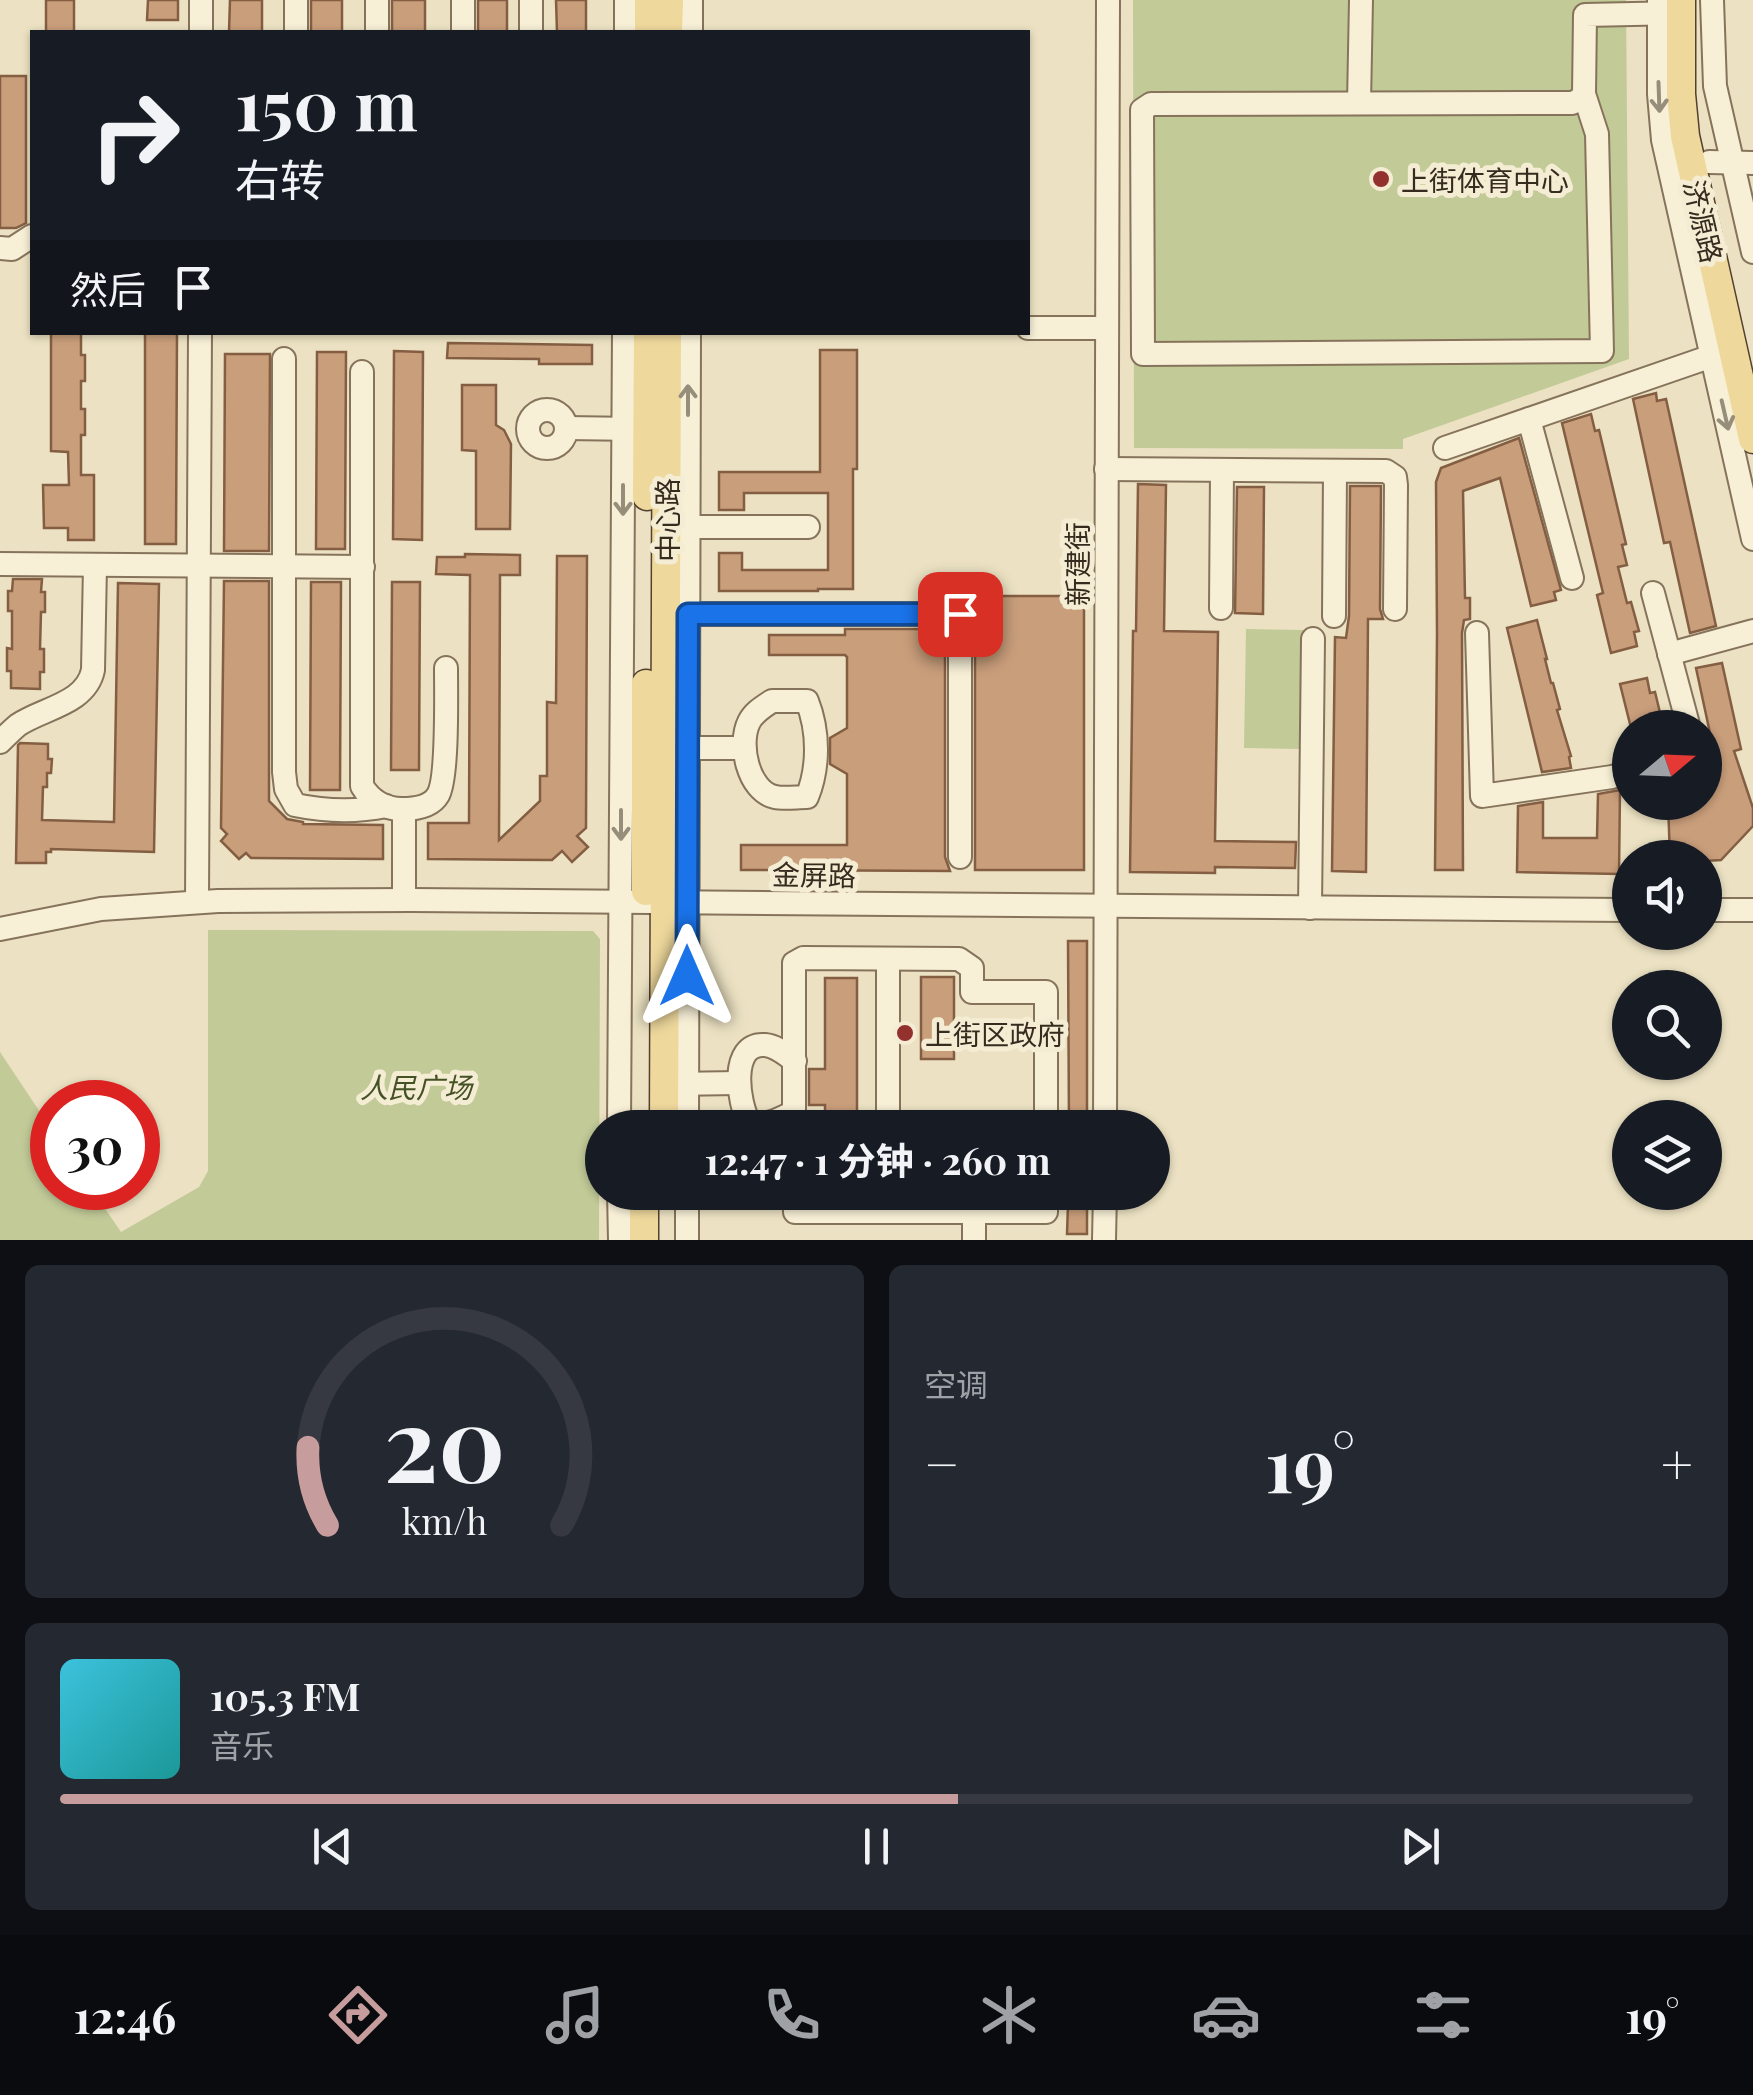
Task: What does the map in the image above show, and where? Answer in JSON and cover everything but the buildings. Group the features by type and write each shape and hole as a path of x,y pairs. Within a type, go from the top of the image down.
{"main road":[{"path":"649,0 649,30"},
{"path":"668,30 669,0"},
{"name":"济源路","path":"1680,3 1700,114 1732,163 1753,357"},
{"name":"济源路","path":"1680,3 1684,136 1753,439"},
{"name":"中心路","path":"648,335 635,429 655,903 676,1084 669,1110"},
{"name":"中心路","path":"646,1110 655,903 667,335"},
{"path":"644,1210 644,1240"},
{"path":"663,1240 664,1210"}],"street":[{"path":"201,0 201,30"},
{"path":"296,0 296,30"},
{"path":"377,0 377,30"},
{"path":"463,0 463,30"},
{"path":"531,0 531,30"},
{"path":"626,0 626,30"},
{"path":"691,0 691,30"},
{"name":"新建街","path":"1105,1110 1108,0"},
{"path":"1360,104 1361,0"},
{"path":"1712,0 1715,86 1753,252"},
{"path":"1584,94 1572,103 1151,104 1142,110 1142,354 1602,351 1597,134 1584,94 1585,16 1680,3 1659,94 1663,140 1753,539"},
{"path":"0,248 12,249 30,237"},
{"path":"1030,328 1107,328"},
{"path":"197,902 200,335"},
{"path":"566,428 635,429 624,335"},
{"path":"622,1110 655,903 688,748 689,335"},
{"path":"1445,448 1712,356"},
{"path":"284,359 284,772 286,790 295,804 313,809 421,807 437,798 444,779 446,668"},
{"path":"362,372 362,786 368,794 395,808"},
{"path":"1529,419 1572,578"},
{"path":"1106,469 1386,472 1395,476 1394,609"},
{"path":"1221,608 1222,470"},
{"path":"1334,616 1335,471"},
{"path":"688,527 808,527"},
{"path":"0,564 363,567"},
{"path":"0,742 18,725 74,697 91,681 95,565"},
{"path":"1653,592 1684,710"},
{"path":"688,614 960,614 960,857"},
{"path":"1669,654 1753,631"},
{"path":"1477,633 1482,796 1612,777"},
{"path":"1310,908 1313,639"},
{"path":"772,701 807,701 814,717 816,750 814,779 807,797 772,797 758,786 744,748 748,723 756,711 772,701"},
{"path":"688,748 744,748"},
{"path":"395,808 404,900"},
{"name":"金屏路","path":"0,929 101,909 197,902 404,900 1612,910"},
{"path":"1722,910 1753,910"},
{"path":"794,1110 794,963 803,958 888,958 959,959 972,968 972,992 1046,992 1046,1110"},
{"path":"888,958 888,1110"},
{"path":"743,1110 738,1084 744,1060 752,1048 770,1046 794,1062"},
{"path":"682,1110 676,1084 738,1084"},
{"path":"619,1210 620,1240"},
{"path":"687,1210 687,1240"},
{"path":"957,1210 1046,1210"},
{"path":"1104,1210 1104,1240"},
{"path":"974,1212 974,1240"}],"green space":[{"name":"上街体育中心","path":"1133,0 1626,0 1629,359 1403,439 1403,449 1134,448"},
{"path":"1246,629 1304,630 1302,749 1244,748"},
{"name":"人民广场","path":"208,930 593,931 600,939 599,1110 585,1110 585,1210 599,1210 599,1240 0,1240 0,1052 30,1097 30,1210 106,1210 121,1232 199,1187 208,1171"}],"place":[{"name":"上街体育中心","path":"1381,179"},
{"name":"上街区政府","path":"905,1033"}],"route":[{"path":"687,976 688,614 960,614"}]}
